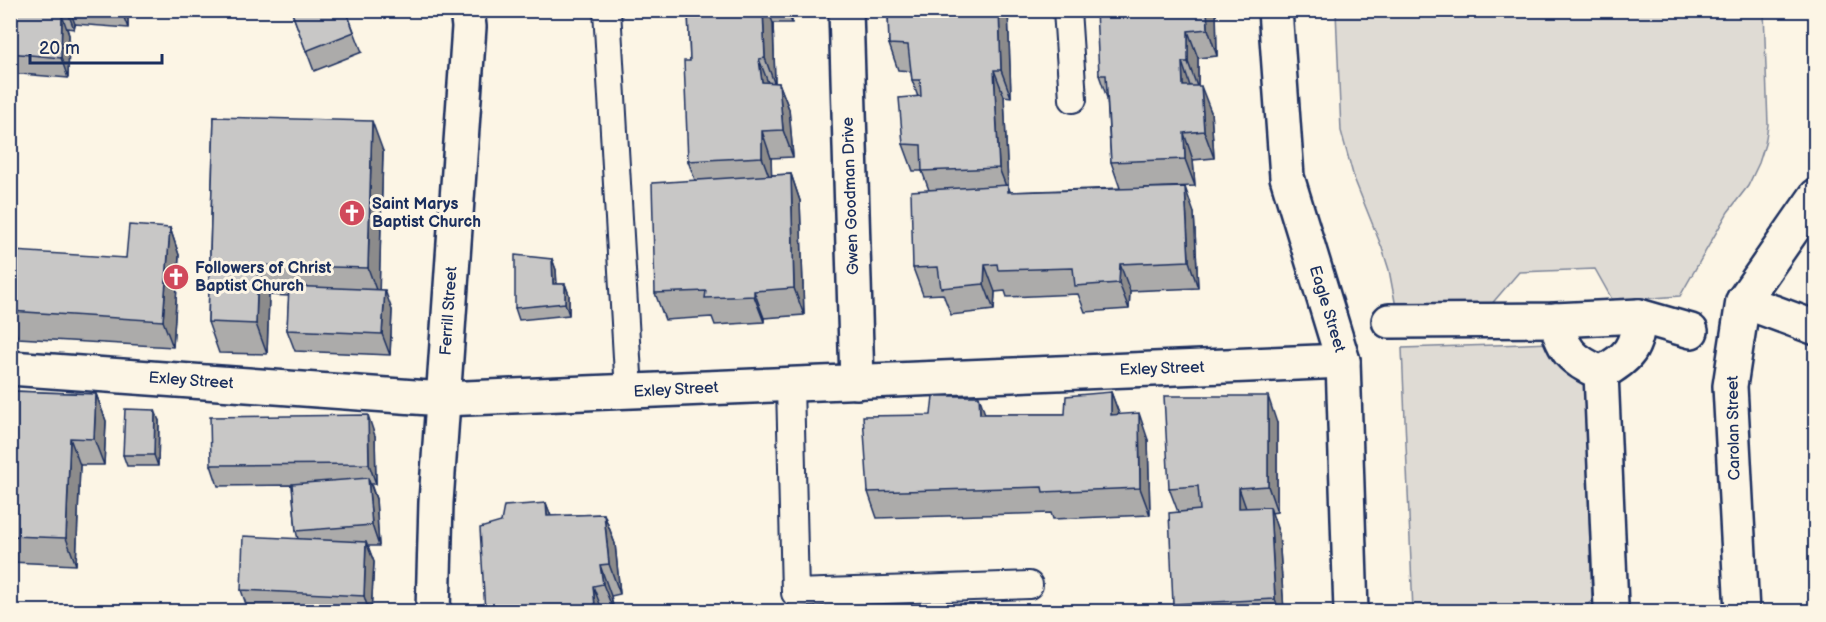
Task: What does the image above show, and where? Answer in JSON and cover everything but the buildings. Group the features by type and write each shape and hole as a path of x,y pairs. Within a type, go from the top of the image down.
{"street":[{"name":"Ferrill Street","path":"434,612 436,502 469,27 467,10"},
{"name":"Gwen Goodman Drive","path":"846,10 857,382"},
{"name":"Eagle Street","path":"1275,10 1287,177 1343,361 1351,612"},
{"name":"Carolan Street","path":"1742,612 1730,386 1743,301 1815,196"},
{"path":"1743,301 1815,328"},
{"path":"1601,373 1620,363 1631,350 1638,334 1639,316"},
{"path":"1389,321 1555,320 1639,316 1690,331"},
{"path":"1555,320 1560,339 1571,356 1584,366 1601,373"},
{"name":"Exley Street","path":"10,368 443,399 1343,361"},
{"path":"1601,373 1610,610"}],"lane":[{"path":"606,10 628,392"},
{"path":"1067,10 1073,99"},
{"path":"790,385 795,593 1029,585"}],"shaded area":[{"path":"1336,11 1764,11 1768,125 1759,163 1748,186 1728,212 1680,296 1613,301 1595,269 1519,272 1489,307 1396,307 1389,270 1354,178 1341,131"},
{"path":"1552,343 1584,374 1592,601 1579,611 1413,611 1402,348"}],"place":[{"name":"Saint Marys Baptist Church","path":"352,213"},
{"name":"Followers of Christ Baptist Church","path":"176,277"}]}
